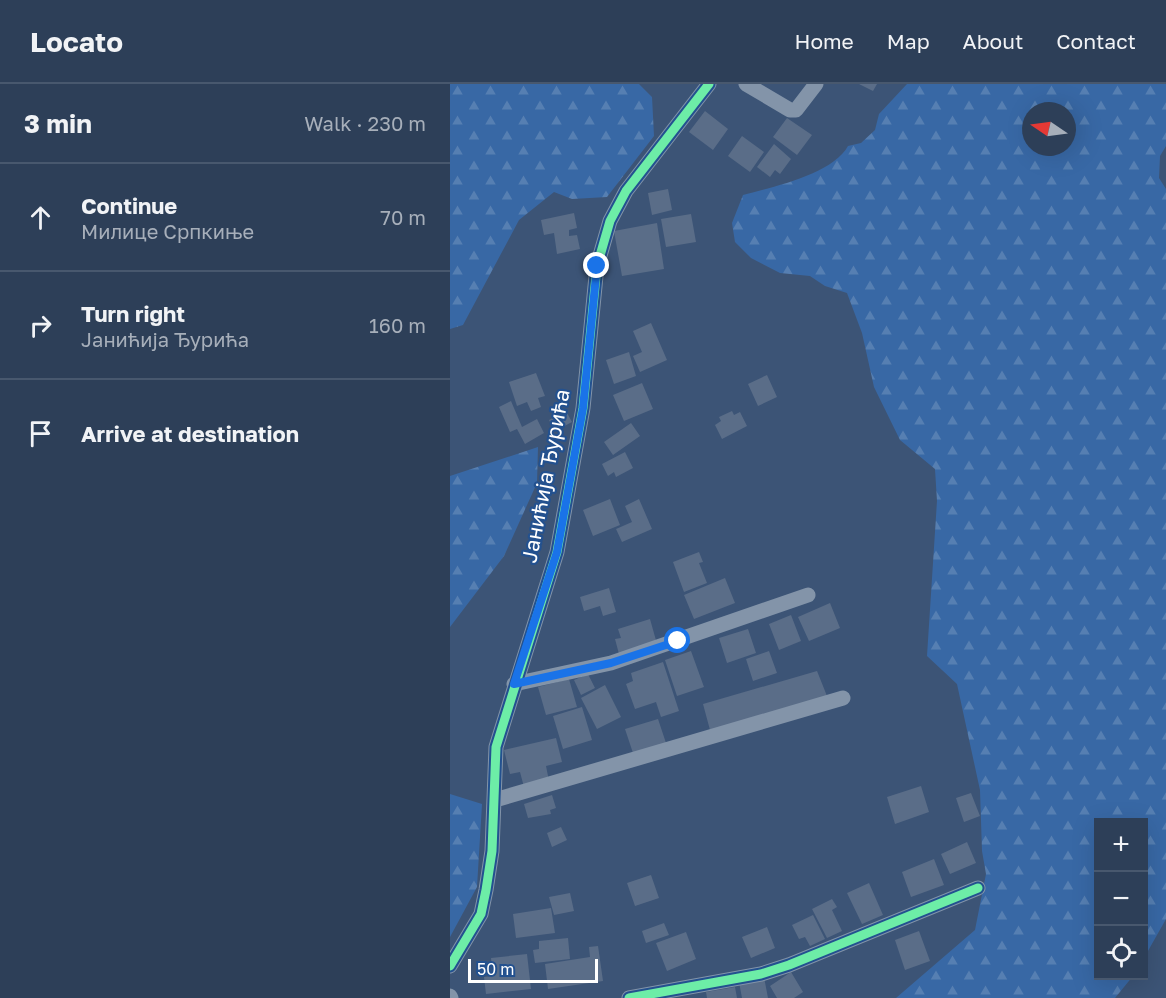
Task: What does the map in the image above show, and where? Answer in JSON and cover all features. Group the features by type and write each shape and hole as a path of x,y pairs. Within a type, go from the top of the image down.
{"street":[{"name":"Јанићија Ђурића","path":"450,966 481,914 492,851 496,747 557,552 583,408 597,266 610,221 626,192 709,84"},
{"path":"746,84 790,110 796,110 816,84"},
{"path":"514,684 611,663 808,595"},
{"path":"495,800 843,698"},
{"path":"629,998 780,968 978,888"}],"green space":[{"path":"450,84 639,84 652,97 654,136 607,197 572,199 554,192 519,220 463,325 450,329"},
{"path":"907,84 1166,84 1166,146 1160,156 1159,178 1166,189 1166,919 1148,951 1148,818 1094,818 1094,980 1130,980 1115,998 896,998 975,930 986,874 982,851 980,790 957,684 927,656 937,501 935,469 900,440 874,387 862,333 847,293 825,286 810,276 780,273 751,258 735,242 732,223 743,195 816,172 840,156 848,146 861,143 875,130 879,114"},
{"path":"538,447 537,483 504,556 450,627 450,476"},
{"path":"450,794 482,804 477,887 450,937"}],"building":[{"path":"859,84 877,84 873,91"},
{"path":"705,111 728,129 713,150 689,132"},
{"path":"787,118 812,135 797,155 773,137"},
{"path":"742,136 764,152 750,172 728,156"},
{"path":"774,144 791,159 780,174 775,170 770,177 757,167"},
{"path":"668,189 672,210 652,215 648,193"},
{"path":"574,213 577,228 569,230 569,236 577,235 580,249 557,254 554,233 544,235 541,220"},
{"path":"691,214 696,242 666,247 661,219"},
{"path":"657,223 664,269 622,276 614,231"},
{"path":"651,323 667,360 640,372 633,356 642,352 633,331"},
{"path":"629,352 636,376 614,384 606,360"},
{"path":"536,373 545,396 538,398 541,407 531,411 527,402 517,406 509,382"},
{"path":"767,375 777,397 758,406 748,384"},
{"path":"642,383 653,409 624,421 613,395"},
{"path":"511,401 522,427 537,419 544,433 525,444 517,429 510,432 499,407"},
{"path":"566,411 572,422 555,431 549,420"},
{"path":"732,411 734,415 740,412 747,426 722,439 715,425 721,421 719,417"},
{"path":"631,423 640,436 613,455 604,442"},
{"path":"625,452 633,468 616,477 614,472 608,476 602,464"},
{"path":"610,499 620,525 593,536 583,510"},
{"path":"639,499 652,529 622,542 616,529 632,522 625,506"},
{"path":"699,552 703,562 699,563 707,583 684,592 673,562"},
{"path":"725,578 735,603 694,619 684,595"},
{"path":"609,588 616,612 603,616 600,606 584,611 580,597"},
{"path":"830,603 840,628 809,641 798,617"},
{"path":"791,615 801,641 779,650 769,624"},
{"path":"650,619 657,644 619,654 615,639 621,638 618,629"},
{"path":"748,629 756,653 727,663 719,638"},
{"path":"691,651 704,687 677,696 665,660"},
{"path":"769,651 777,673 753,681 746,659"},
{"path":"663,662 679,711 661,717 656,702 635,709 626,684 633,681 631,673"},
{"path":"817,671 827,696 710,730 703,704"},
{"path":"588,674 595,688 581,695 574,680"},
{"path":"569,679 577,707 546,715 538,687"},
{"path":"605,685 621,717 597,729 581,698"},
{"path":"582,707 592,740 563,749 553,716"},
{"path":"658,719 667,746 634,756 625,729"},
{"path":"556,738 562,762 546,766 549,781 524,787 520,772 510,774 504,750"},
{"path":"921,786 929,812 895,824 887,797"},
{"path":"971,793 980,816 964,822 956,798"},
{"path":"552,795 556,808 550,810 551,814 528,818 524,804"},
{"path":"561,827 567,840 552,847 547,833"},
{"path":"967,842 976,863 950,874 941,854"},
{"path":"934,859 944,885 911,897 902,872"},
{"path":"651,875 659,898 635,906 627,883"},
{"path":"869,883 883,915 862,924 847,893"},
{"path":"570,893 574,911 554,915 549,897"},
{"path":"832,899 837,907 832,910 842,931 827,938 812,909"},
{"path":"551,908 555,933 516,938 513,914"},
{"path":"813,915 825,939 810,946 805,937 799,939 792,925"},
{"path":"664,923 669,935 646,943 642,931"},
{"path":"767,927 775,948 751,958 742,937"},
{"path":"919,931 930,961 905,970 895,940"},
{"path":"686,932 696,959 667,971 656,943"},
{"path":"568,938 570,959 535,963 533,950 539,949 539,941"},
{"path":"598,946 603,981 548,989 545,964 590,957 589,947"},
{"path":"527,954 531,989 486,994 484,977 493,976 491,958"},
{"path":"791,972 803,992 794,998 777,998 770,986"},
{"path":"764,977 768,998 742,998 739,982"},
{"path":"735,987 737,998 707,998 706,992"}],"cycle path":[{"path":"450,966 481,914 492,851 496,747 557,552 583,408 597,266 610,221 626,191 709,84"},
{"path":"629,998 761,974 789,965 978,888"}],"route":[{"path":"597,266 583,408 557,552 514,684 611,663 678,641"}]}
